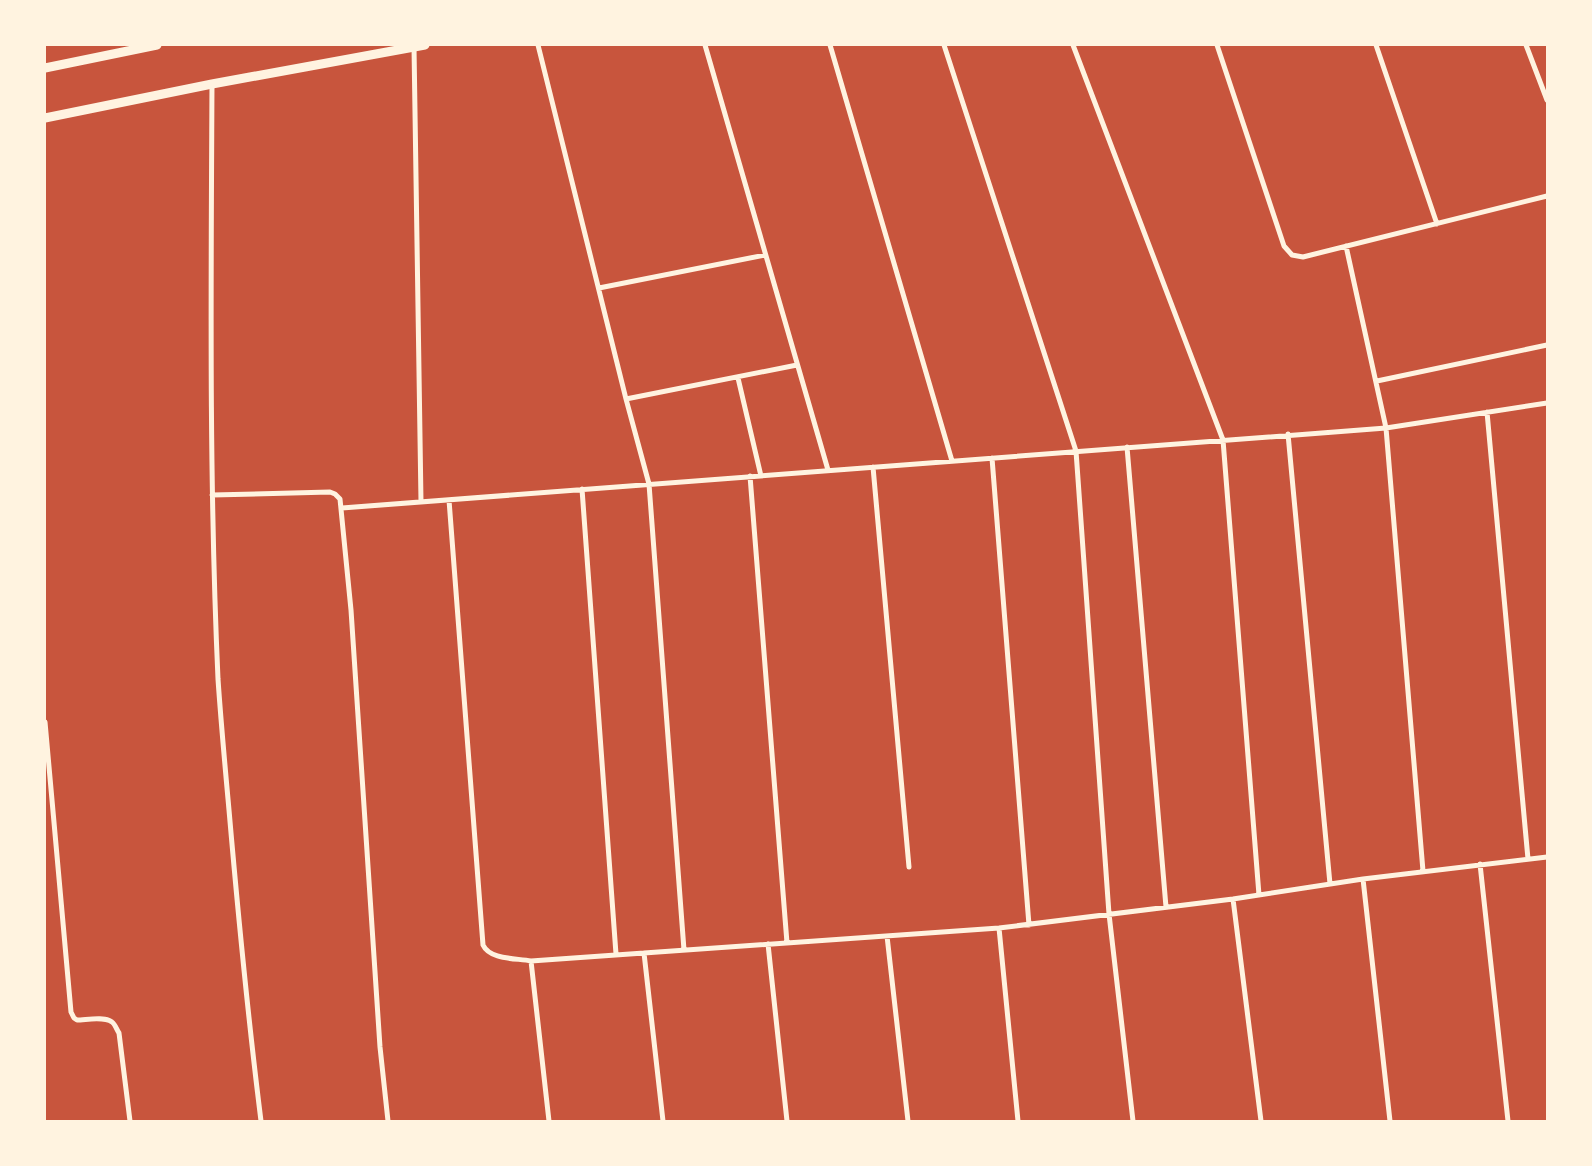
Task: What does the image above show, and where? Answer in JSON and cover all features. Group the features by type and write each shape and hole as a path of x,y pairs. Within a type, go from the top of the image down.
{"street":[{"path":"45,68 157,45"},
{"path":"45,118 212,84 425,45"},
{"path":"538,45 649,484 684,950"},
{"path":"705,45 828,470"},
{"path":"830,45 952,461"},
{"path":"944,45 1076,451 1109,914 1133,1121"},
{"path":"1073,45 1223,440 1259,895"},
{"path":"1216,45 1284,246 1292,255 1303,257 1547,196"},
{"path":"1376,45 1438,224"},
{"path":"1526,45 1547,100"},
{"path":"414,47 421,502"},
{"path":"212,84 210,355 212,495 219,691 236,897 248,1019 261,1121"},
{"path":"1346,246 1386,428 1423,871"},
{"path":"599,288 765,255"},
{"path":"1377,381 1547,345"},
{"path":"626,399 738,378 797,364"},
{"path":"738,378 761,476"},
{"path":"342,508 1288,434 1386,428 1547,403"},
{"path":"1487,412 1528,859"},
{"path":"1288,434 1330,884"},
{"path":"1127,448 1166,907"},
{"path":"992,458 1029,924"},
{"path":"873,467 909,867"},
{"path":"750,476 787,943"},
{"path":"582,490 616,954"},
{"path":"212,495 330,492 340,499 351,610 380,1037 388,1121"},
{"path":"449,500 483,945 486,951 493,955 530,960 999,928 1233,899 1363,879 1547,856"},
{"path":"45,722 71,1012 77,1020 107,1020 116,1027 130,1121"},
{"path":"1480,864 1508,1121"},
{"path":"1363,879 1390,1121"},
{"path":"1233,899 1261,1121"},
{"path":"999,928 1018,1121"},
{"path":"887,936 908,1121"},
{"path":"768,944 787,1121"},
{"path":"644,953 663,1121"},
{"path":"530,960 549,1121"}]}
